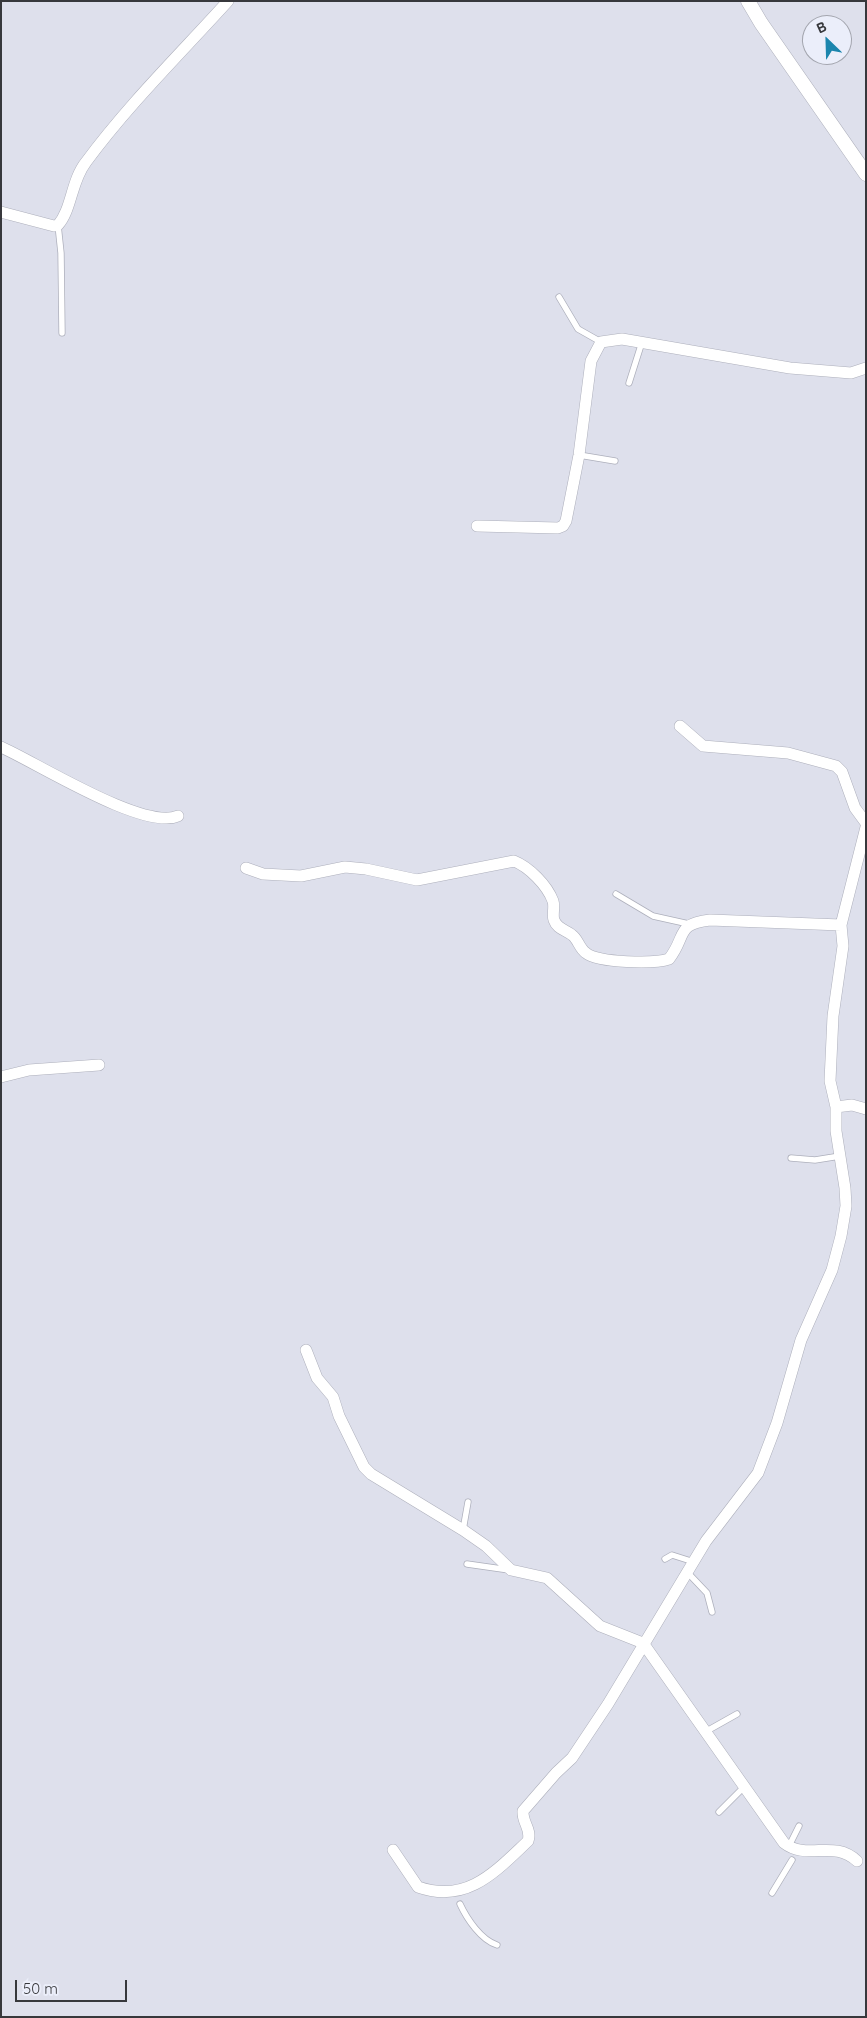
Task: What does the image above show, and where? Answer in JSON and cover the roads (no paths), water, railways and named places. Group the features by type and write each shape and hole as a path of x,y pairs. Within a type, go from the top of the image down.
{"street":[{"path":"1,212 54,226 58,225 64,214 77,175 85,163 104,139 228,1"},
{"path":"748,1 777,48 866,174"},
{"path":"477,526 558,528 563,526 566,521 579,455 591,361 601,342 615,338 721,358 790,368 851,373 866,368"},
{"path":"680,726 703,746 788,753 836,766 842,772 855,808 866,823"},
{"path":"1,747 131,811 166,818 178,816"},
{"path":"393,1850 418,1887 455,1895 488,1878 528,1841 530,1830 523,1816 523,1811 556,1772 572,1758 608,1704 706,1541 758,1473 777,1423 797,1354 832,1270 841,1236 846,1188 836,1131 836,1107 830,1081 835,1003 843,946 840,925 866,827"},
{"path":"246,868 263,874 301,876 345,867 366,869 417,880 514,861 526,867 548,891 554,903 554,920 557,926 576,939 586,953 592,956 627,961 661,961 669,958 685,927 689,924 710,920 840,925"},
{"path":"1,1077 29,1070 99,1065"},
{"path":"836,1107 852,1106 866,1110"},
{"path":"306,1350 317,1378 333,1397 339,1416 364,1467 377,1479 463,1530 486,1546 511,1570 547,1578 600,1626 643,1643 744,1787 793,1853 843,1851 857,1861"}],"lane":[{"path":"58,225 61,252 62,333"},
{"path":"559,297 578,329 601,342"},
{"path":"630,383 642,342"},
{"path":"579,455 615,462"},
{"path":"616,894 653,916 689,924"},
{"path":"791,1158 815,1160 840,1156"},
{"path":"463,1530 468,1502"},
{"path":"665,1559 672,1556 694,1562"},
{"path":"466,1564 491,1570 511,1570"},
{"path":"688,1573 707,1593 712,1612"},
{"path":"705,1732 737,1714"},
{"path":"719,1812 744,1787"},
{"path":"772,1893 793,1853 799,1826"},
{"path":"460,1904 466,1918 490,1943 497,1946"}]}
